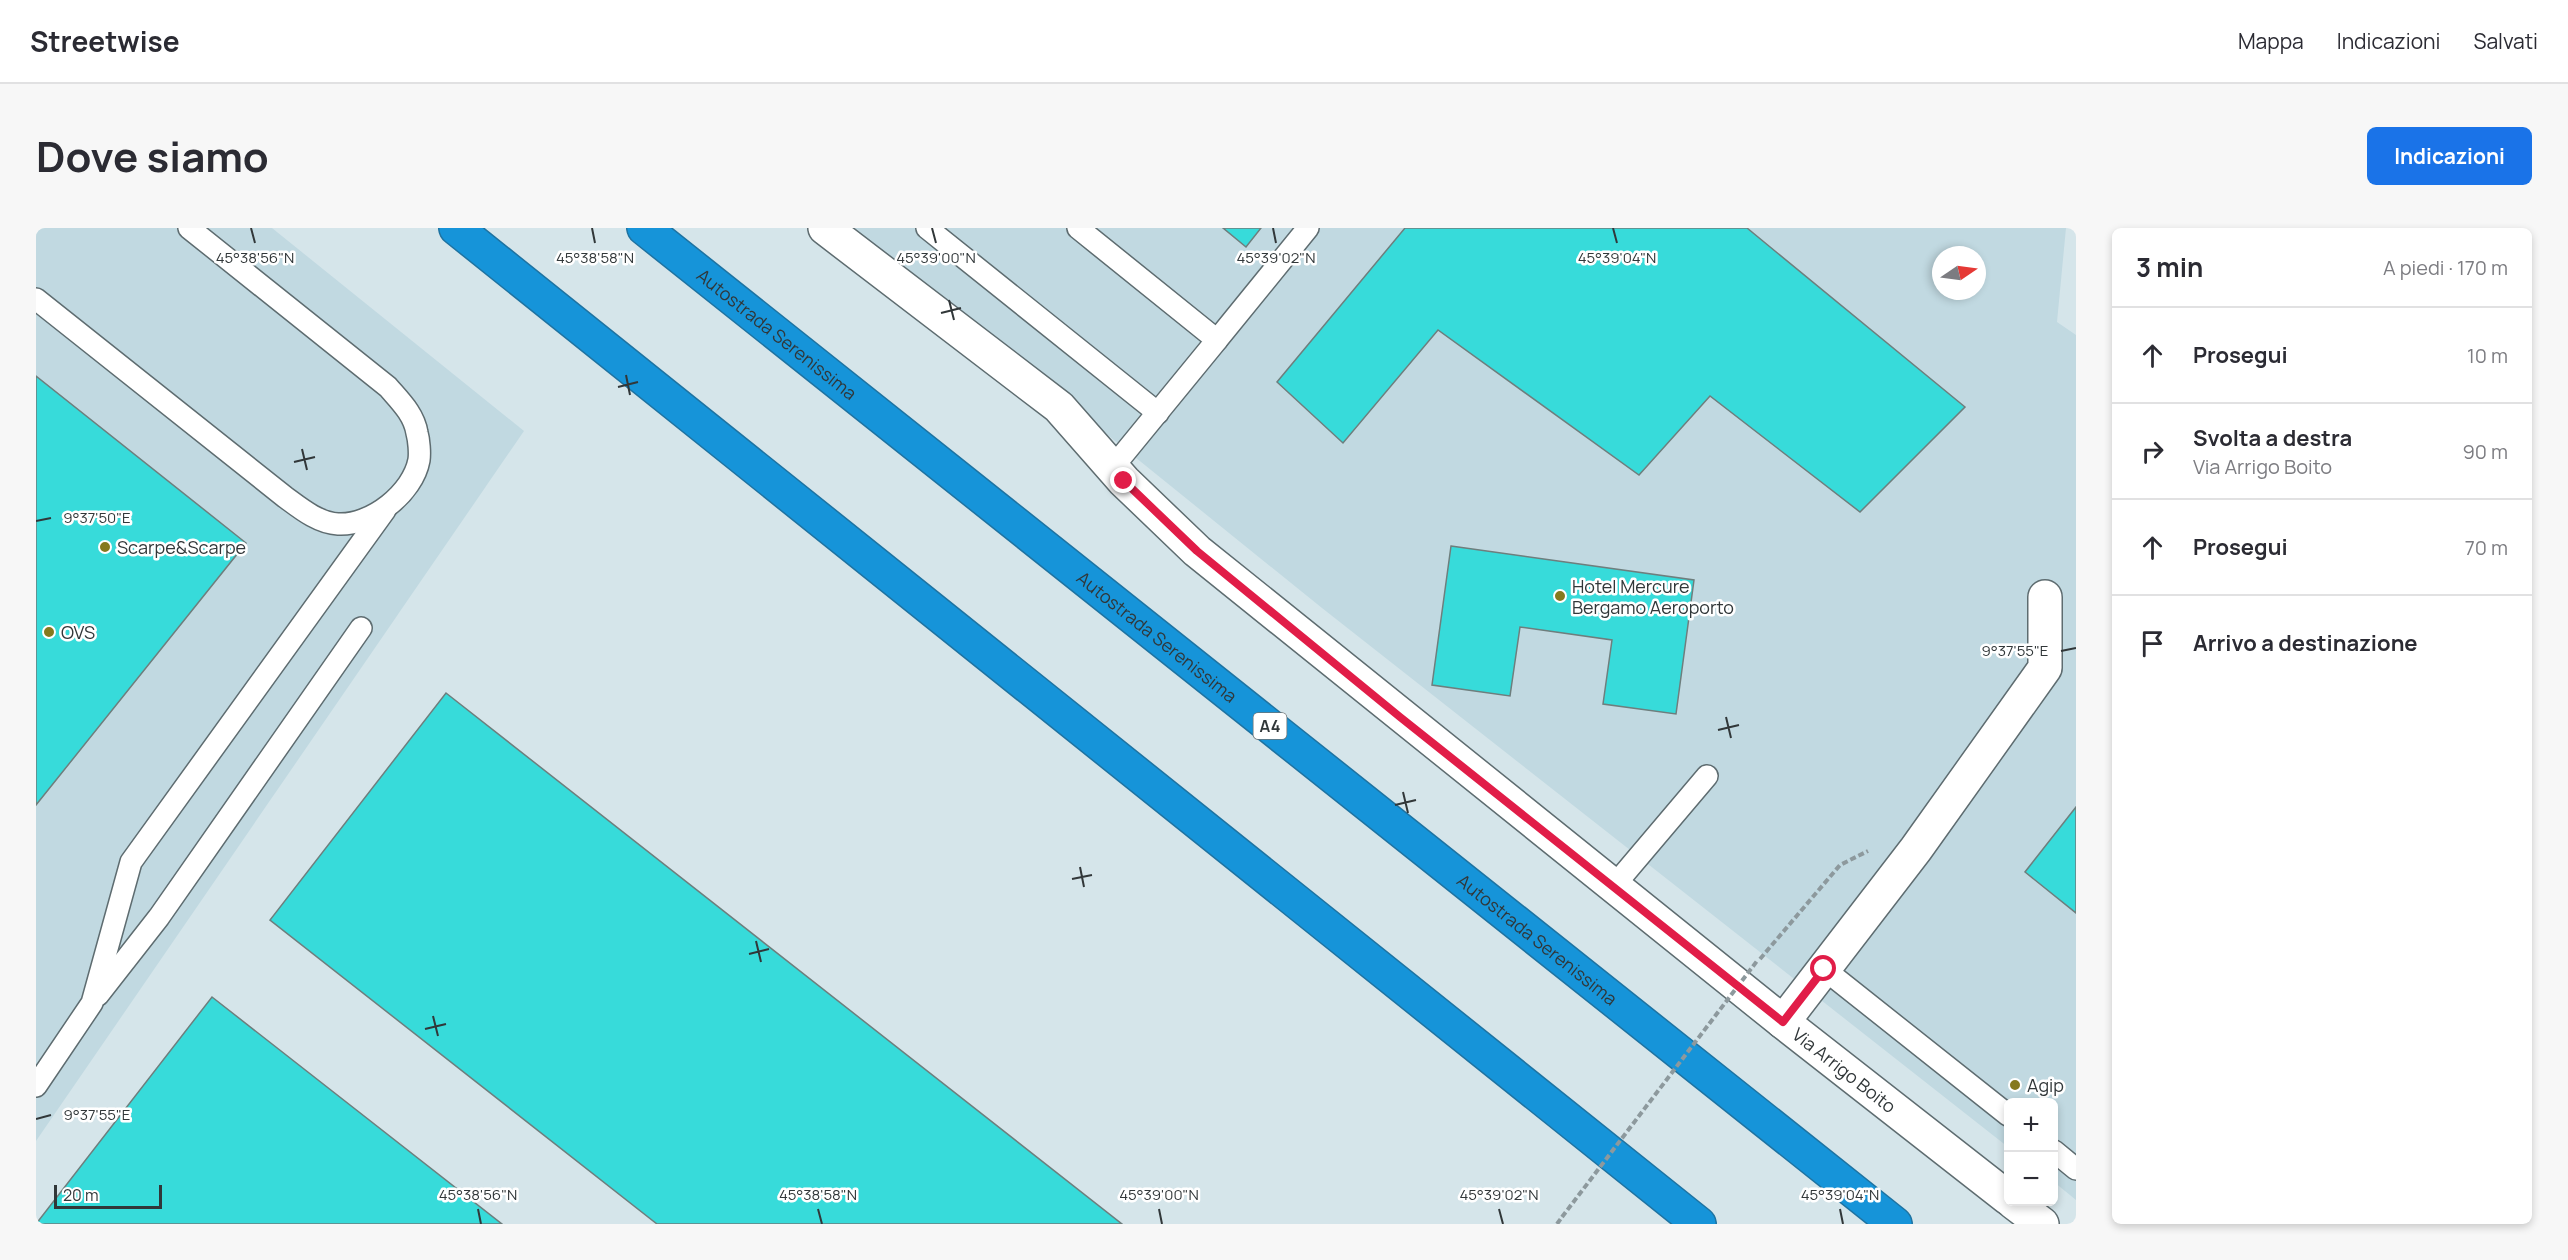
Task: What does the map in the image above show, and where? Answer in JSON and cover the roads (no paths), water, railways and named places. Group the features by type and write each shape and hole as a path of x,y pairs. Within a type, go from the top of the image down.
{"highway":[{"path":"456,228 1699,1224"},
{"name":"Autostrada Serenissima","path":"644,228 1895,1224"}],"street":[{"name":"Via Arrigo Boito","path":"825,228 1059,407 1113,467 1197,551 1613,887 2004,1195"},
{"path":"1783,1022 1916,849 2045,668 2045,597"},
{"path":"2018,1206 2042,1224"}],"lane":[{"path":"92,1004 131,862 387,507 406,489 419,460 417,432 409,411 388,387 189,228"},
{"path":"927,228 1158,413"},
{"path":"1078,228 1217,340"},
{"path":"1113,467 1308,228"},
{"path":"36,298 285,497 311,515 338,524 364,519 387,507"},
{"path":"36,1086 92,1004 159,917 361,627"},
{"path":"1613,887 1707,776"},
{"path":"1824,969 2004,1112"},
{"path":"2055,1152 2076,1169"}],"place":[{"name":"Scarpe&Scarpe","path":"105,547"},
{"name":"Hotel Mercure Bergamo Aeroporto","path":"1560,596"},
{"name":"OVS","path":"49,632"},
{"name":"Agip","path":"2015,1085"}]}
